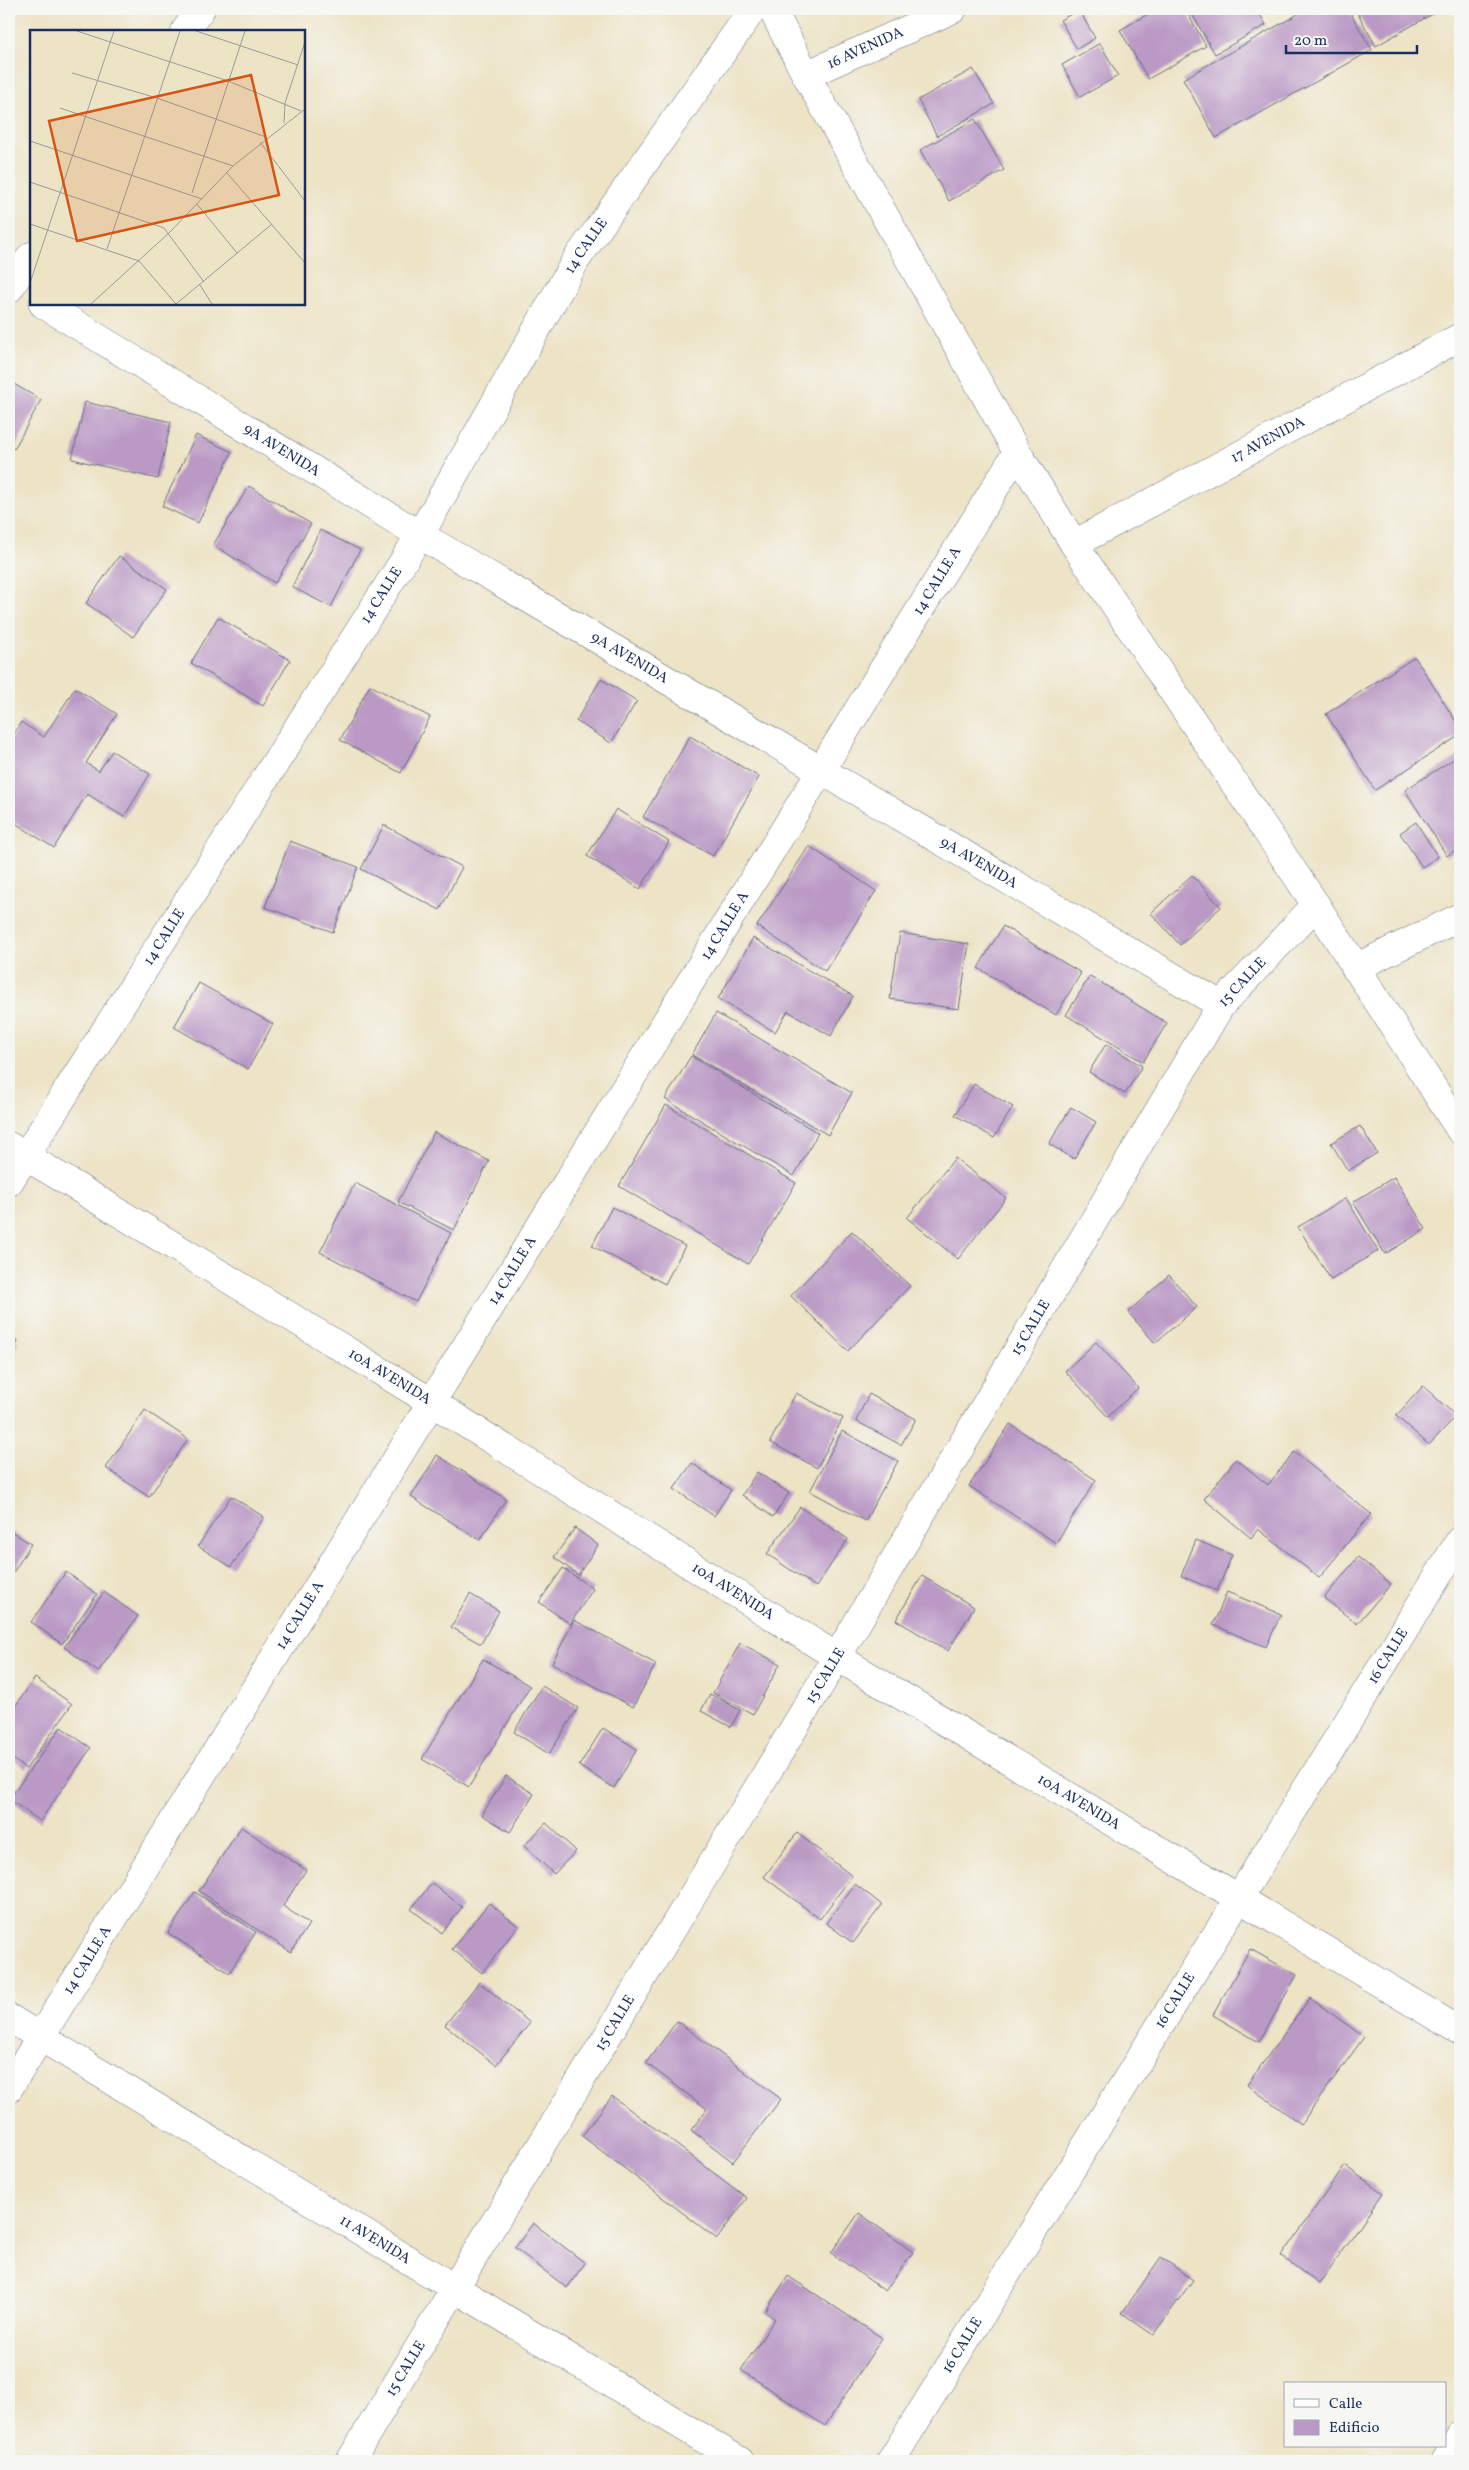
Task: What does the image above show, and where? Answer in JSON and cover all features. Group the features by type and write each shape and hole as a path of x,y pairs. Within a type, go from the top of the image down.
{"street":[{"path":"186,30 201,9"},
{"name":"14 CALLE","path":"9,1182 17,1151 420,535 576,260 753,9"},
{"path":"772,9 806,74 1017,452 1074,544 1316,906 1460,1130"},
{"name":"16 AVENIDA","path":"806,74 952,9"},
{"path":"15,288 30,258"},
{"name":"9A AVENIDA","path":"45,305 420,535 1221,1005"},
{"name":"17 AVENIDA","path":"1074,544 1460,337"},
{"name":"14 CALLE A","path":"9,2088 1017,452"},
{"name":"15 CALLE","path":"350,2461 837,1657 1221,1005 1316,906"},
{"path":"1356,968 1460,917"},
{"name":"10A AVENIDA","path":"17,1151 433,1402 837,1657 1460,2030"},
{"name":"16 CALLE","path":"891,2461 1237,1898 1460,1540"},
{"name":"11 AVENIDA","path":"9,2018 740,2461"},
{"path":"1445,2461 1460,2436"}],"building":[{"path":"1157,9 1185,9 1206,46 1148,79 1120,30"},
{"path":"1189,9 1257,9 1266,25 1215,54"},
{"path":"1307,9 1348,9 1372,50 1216,138 1183,79"},
{"path":"1355,9 1441,9 1376,46"},
{"path":"1079,10 1095,38 1077,49 1060,20"},
{"path":"1100,43 1118,76 1080,97 1062,65"},
{"path":"973,69 994,104 937,136 918,100"},
{"path":"975,119 1004,170 949,201 920,150"},
{"path":"9,381 41,400 14,449 9,446"},
{"path":"85,402 171,422 158,479 72,459"},
{"path":"196,435 232,452 198,523 162,506"},
{"path":"249,486 311,524 275,583 213,545"},
{"path":"320,530 360,550 331,607 292,587"},
{"path":"119,556 167,589 133,637 86,603"},
{"path":"218,617 290,660 263,706 191,663"},
{"path":"1415,657 1460,728 1460,735 1375,790 1326,714"},
{"path":"601,679 637,701 611,743 576,721"},
{"path":"370,685 430,717 401,773 340,740"},
{"path":"75,688 117,714 86,763 99,771 112,751 150,774 124,817 87,794 54,848 9,819 9,742 21,722 44,737"},
{"path":"690,736 759,777 713,856 643,817"},
{"path":"1460,755 1460,847 1447,856 1405,790"},
{"path":"616,809 669,842 640,889 587,856"},
{"path":"1416,822 1438,857 1422,867 1400,833"},
{"path":"384,825 462,867 440,910 361,869"},
{"path":"290,841 358,867 333,932 265,907"},
{"path":"809,846 876,891 825,971 757,926"},
{"path":"1192,875 1221,907 1180,945 1151,913"},
{"path":"1003,926 1081,973 1056,1015 978,968"},
{"path":"900,933 969,944 959,1009 890,999"},
{"path":"753,938 853,996 831,1036 788,1011 775,1032 718,999"},
{"path":"1090,976 1167,1023 1143,1062 1066,1015"},
{"path":"199,983 273,1024 248,1069 174,1027"},
{"path":"716,1013 852,1093 828,1135 692,1055"},
{"path":"1106,1044 1142,1066 1125,1094 1089,1072"},
{"path":"691,1056 818,1133 794,1176 665,1099"},
{"path":"974,1084 1013,1107 994,1138 955,1115"},
{"path":"666,1105 796,1183 748,1264 619,1186"},
{"path":"1071,1107 1096,1122 1074,1159 1049,1144"},
{"path":"1360,1126 1377,1153 1348,1171 1331,1143"},
{"path":"434,1132 489,1161 454,1230 398,1202"},
{"path":"955,1158 1006,1198 958,1259 907,1218"},
{"path":"1394,1177 1426,1229 1385,1254 1353,1202"},
{"path":"355,1183 451,1233 416,1302 320,1252"},
{"path":"1346,1198 1378,1251 1331,1280 1298,1227"},
{"path":"612,1207 685,1246 665,1284 592,1246"},
{"path":"852,1231 910,1286 848,1351 791,1296"},
{"path":"1169,1275 1197,1307 1155,1343 1128,1312"},
{"path":"9,1336 18,1342 9,1359"},
{"path":"1096,1342 1138,1388 1108,1417 1065,1371"},
{"path":"1423,1386 1456,1416 1429,1445 1396,1416"},
{"path":"796,1393 843,1418 817,1468 770,1442"},
{"path":"869,1394 916,1419 901,1445 856,1421"},
{"path":"145,1410 188,1439 149,1497 106,1468"},
{"path":"1010,1424 1096,1480 1056,1543 969,1486"},
{"path":"842,1431 898,1461 865,1521 810,1491"},
{"path":"1294,1452 1371,1514 1319,1578 1258,1529 1251,1538 1204,1499 1236,1459 1268,1485"},
{"path":"437,1455 506,1499 480,1540 411,1497"},
{"path":"692,1463 731,1490 714,1516 674,1489"},
{"path":"757,1472 789,1493 773,1517 742,1495"},
{"path":"231,1496 264,1517 231,1567 198,1546"},
{"path":"800,1507 848,1539 816,1587 767,1554"},
{"path":"575,1528 598,1545 578,1575 554,1557"},
{"path":"9,1530 31,1544 9,1579"},
{"path":"1196,1540 1232,1555 1217,1591 1181,1576"},
{"path":"1358,1557 1391,1584 1357,1624 1324,1598"},
{"path":"563,1568 593,1589 570,1624 539,1602"},
{"path":"66,1572 97,1594 62,1644 31,1622"},
{"path":"922,1576 974,1607 948,1651 896,1620"},
{"path":"104,1592 138,1616 98,1672 64,1647"},
{"path":"1227,1592 1281,1614 1266,1647 1213,1625"},
{"path":"470,1594 499,1611 481,1644 451,1627"},
{"path":"574,1620 656,1664 633,1707 552,1663"},
{"path":"740,1643 780,1664 753,1714 713,1693"},
{"path":"483,1659 530,1686 469,1787 422,1759"},
{"path":"35,1678 72,1704 26,1769 9,1756 9,1715"},
{"path":"542,1686 578,1708 549,1754 514,1732"},
{"path":"710,1694 740,1710 731,1727 701,1711"},
{"path":"61,1727 91,1748 40,1821 9,1799"},
{"path":"603,1728 637,1749 614,1788 579,1766"},
{"path":"506,1776 534,1794 510,1832 482,1815"},
{"path":"546,1823 576,1851 554,1874 524,1846"},
{"path":"241,1827 306,1870 283,1906 309,1924 291,1952 199,1891"},
{"path":"797,1833 852,1876 820,1919 764,1877"},
{"path":"432,1883 462,1907 442,1933 411,1909"},
{"path":"855,1884 882,1905 853,1943 826,1923"},
{"path":"195,1892 256,1932 229,1973 168,1933"},
{"path":"489,1903 518,1926 482,1973 452,1949"},
{"path":"1250,1949 1297,1975 1259,2042 1213,2015"},
{"path":"479,1982 530,2023 496,2065 445,2025"},
{"path":"1310,1998 1364,2037 1301,2124 1247,2085"},
{"path":"677,2021 781,2099 733,2162 691,2130 707,2109 646,2063"},
{"path":"612,2096 747,2198 717,2239 582,2136"},
{"path":"1345,2166 1383,2193 1319,2284 1281,2256"},
{"path":"859,2213 913,2252 885,2291 831,2253"},
{"path":"533,2223 585,2263 567,2288 515,2248"},
{"path":"1161,2257 1193,2280 1153,2335 1122,2313"},
{"path":"788,2276 882,2338 825,2426 741,2370 775,2319 765,2312"}]}
